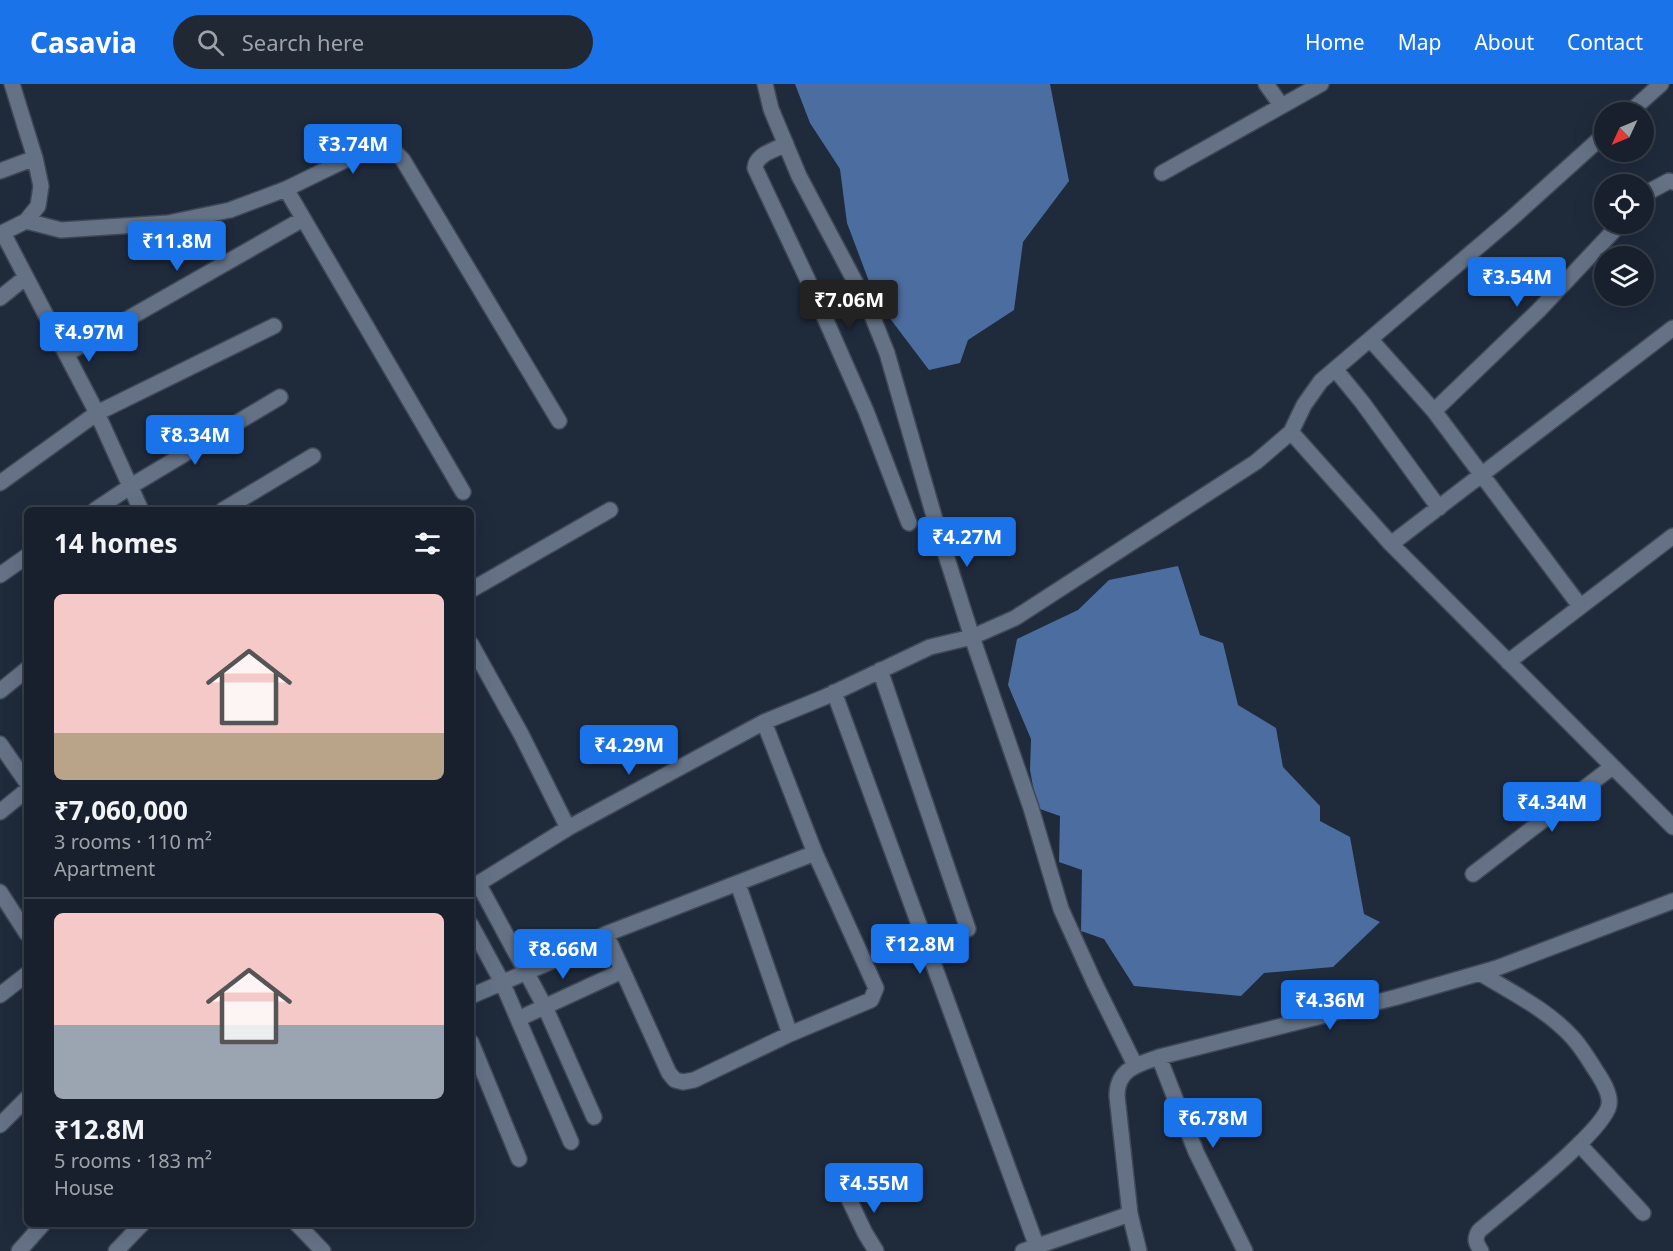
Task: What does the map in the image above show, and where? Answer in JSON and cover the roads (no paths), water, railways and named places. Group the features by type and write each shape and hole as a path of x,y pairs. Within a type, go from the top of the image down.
{"street":[{"path":"12,84 36,158 41,186 38,206 26,221 2,233 97,413 140,507"},
{"path":"765,84 771,109 799,176 869,308 887,353 934,519 1031,808 1061,909 1135,1065"},
{"path":"1266,84 1281,105"},
{"path":"1162,173 1321,84"},
{"path":"1641,102 1661,84"},
{"path":"786,144 761,156 755,163 755,168 866,411 909,523"},
{"path":"594,1117 527,972 475,885 568,828 764,722 807,705 930,647 972,637 1015,618 1256,462 1291,432 1304,405 1321,381 1594,145"},
{"path":"26,221 60,230 168,223 230,210 286,189 366,150 381,147 394,150 403,160 559,421"},
{"path":"0,171 36,158"},
{"path":"1654,190 1662,183 1673,182"},
{"path":"286,189 463,492"},
{"path":"66,354 303,219"},
{"path":"1434,411 1539,310 1611,234"},
{"path":"0,298 26,277"},
{"path":"0,483 97,413 274,326"},
{"path":"1391,544 1673,328"},
{"path":"1370,339 1434,411 1580,606"},
{"path":"1335,369 1362,402 1438,508"},
{"path":"100,507 280,397"},
{"path":"1291,432 1391,544 1673,827"},
{"path":"228,507 313,456"},
{"path":"474,588 610,510"},
{"path":"1508,662 1673,536"},
{"path":"0,575 24,558"},
{"path":"476,663 521,734 568,828"},
{"path":"880,670 968,928"},
{"path":"0,691 24,671"},
{"path":"829,695 1028,1249 1062,1245 1130,1214"},
{"path":"606,934 669,1073 675,1080 682,1082 694,1080 790,1034 865,1004 875,995 876,988 815,853 764,722"},
{"path":"0,744 24,779"},
{"path":"1473,874 1612,766"},
{"path":"0,812 24,792"},
{"path":"474,995 556,959 606,934 815,853"},
{"path":"738,884 790,1034"},
{"path":"0,892 4,908 24,930"},
{"path":"1138,1251 1130,1214 1117,1084 1135,1065 1398,997 1479,973 1673,901"},
{"path":"474,931 502,982 571,1142"},
{"path":"518,1019 622,971"},
{"path":"1479,973 1558,1024 1582,1050 1601,1078 1609,1097 1609,1106 1598,1124 1579,1144 1479,1231 1476,1242 1481,1251"},
{"path":"0,995 24,976"},
{"path":"474,1049 519,1159"},
{"path":"1160,1057 1196,1152 1245,1251"},
{"path":"0,1125 24,1101"},
{"path":"1579,1144 1643,1213"},
{"path":"846,1193 876,1251"},
{"path":"19,1251 40,1227"},
{"path":"123,1249 140,1227"},
{"path":"306,1227 323,1251"}],"water":[{"path":"795,84 1050,84 1069,181 1023,242 1014,310 968,340 960,363 929,370 876,300 847,223 840,169 810,123"},
{"path":"1178,566 1200,635 1223,643 1238,705 1276,728 1283,767 1320,806 1320,821 1350,837 1364,914 1380,922 1333,967 1264,973 1241,996 1134,986 1104,939 1081,931 1082,870 1059,862 1060,816 1037,808 1030,770 1031,739 1008,685 1017,639 1078,610 1109,580"}]}
